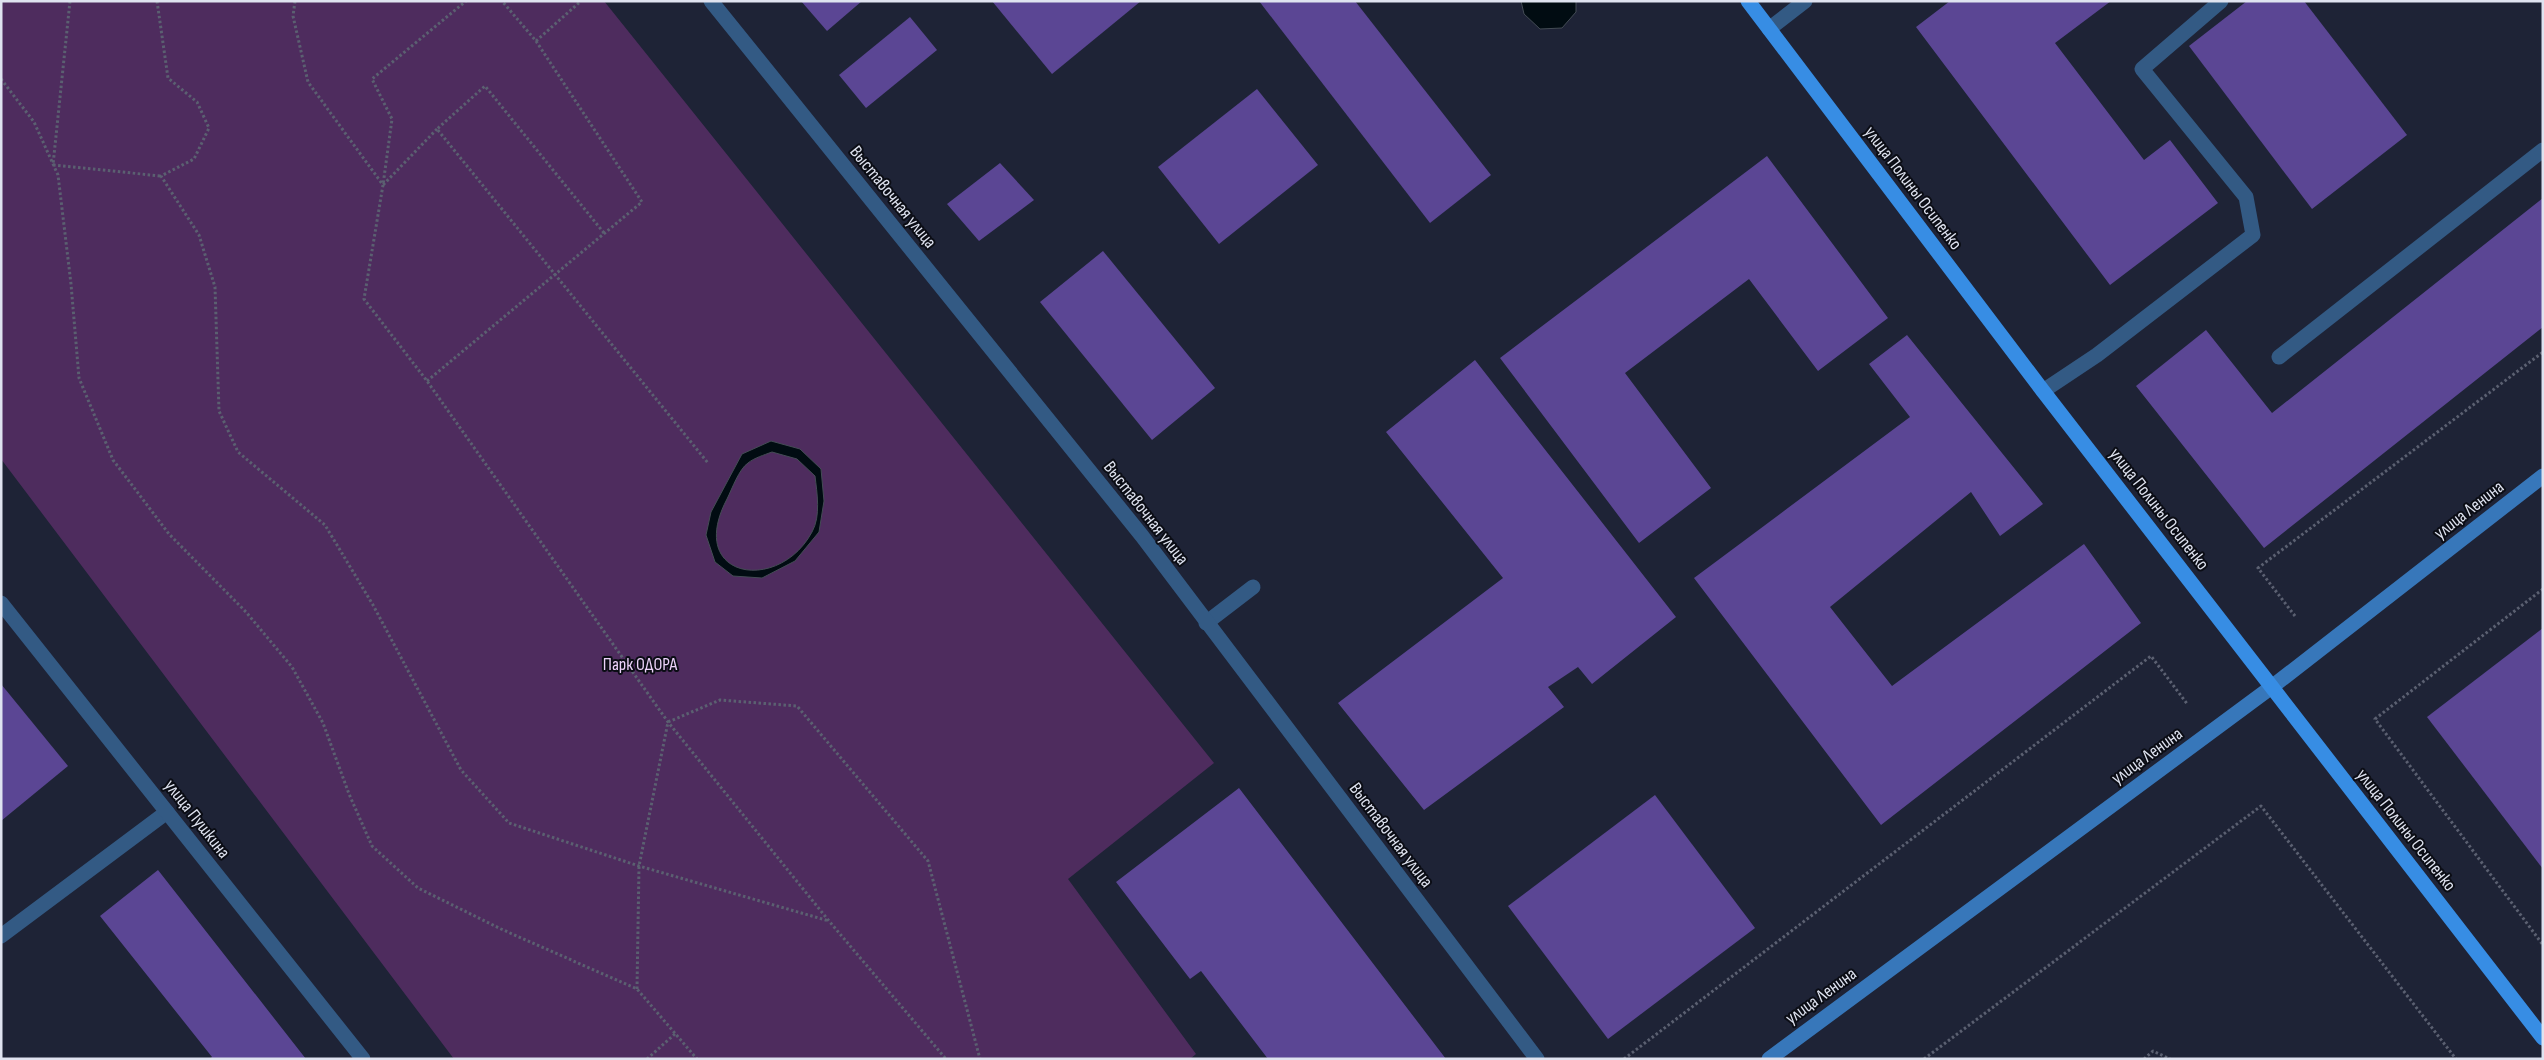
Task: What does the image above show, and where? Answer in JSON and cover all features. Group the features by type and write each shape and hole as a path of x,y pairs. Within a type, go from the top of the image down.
{"main road":[{"name":"улица Полины Осипенко","path":"1748,1 2043,391 2273,686 2543,1038"},
{"name":"улица Ленина","path":"1769,1059 2273,686 2543,476"}],"street":[{"name":"Выставочная улица","path":"711,1 1142,536 1537,1059"},
{"path":"1769,29 1805,1"},
{"path":"2043,391 2097,355 2253,235 2246,198 2142,69 2221,1"},
{"path":"2279,357 2543,150"},
{"path":"1206,623 1253,587"},
{"name":"улица Пушкина","path":"1,603 363,1059"},
{"path":"4,928 167,812"}],"path":[{"path":"53,165 70,1"},
{"path":"53,165 161,176 194,159 209,128 197,102 168,78 158,1"},
{"path":"295,1 293,16 308,82 383,185"},
{"path":"466,1 372,79 392,119 364,299 427,381 668,722 829,921 946,1059"},
{"path":"427,381 553,274 642,202 536,41 502,1"},
{"path":"536,41 581,1"},
{"path":"1,79 34,122 58,175 80,378 113,460 169,534 246,612 292,667 323,723 349,794 372,846 418,888 500,929 638,988 697,1059"},
{"path":"383,185 437,129 484,86 604,233"},
{"path":"437,129 708,463"},
{"path":"161,176 199,235 215,287 219,411 238,452 325,525 374,605 461,770 509,823 639,866 829,921"},
{"path":"2295,616 2258,568 2543,352"},
{"path":"2543,589 2375,719 2543,945"},
{"path":"1624,1059 2151,656 2188,705"},
{"path":"668,722 720,700 797,706 928,861 980,1059"},
{"path":"638,988 639,866 668,722"},
{"path":"1924,1059 2261,806 2456,1059"},
{"path":"647,1059 676,1033"},
{"path":"2144,1059 2153,1051 2170,1059"}],"green space":[{"name":"Парк ОДОРА","path":"1,1 604,1 1214,763 1068,879 1196,1054 1190,1059 454,1059 1,459"}],"shaded area":[{"path":"1521,1 1576,1 1576,12 1562,28 1540,29 1524,14"},
{"path":"771,441 800,449 821,469 824,501 819,532 795,561 762,578 733,576 715,562 706,535 711,512 742,454","holes":["772,452 797,459 815,476 817,519 812,532 797,552 779,564 760,570 741,569 727,561 718,547 717,526 727,499 742,470 753,460"]}],"building":[{"path":"801,1 862,1 827,31"},
{"path":"992,1 1141,1 1052,74"},
{"path":"1259,1 1355,1 1491,175 1430,223"},
{"path":"1950,1 2111,1 2055,43 2144,160 2170,140 2218,203 2110,285 1916,27"},
{"path":"2247,1 2304,1 2407,135 2312,209 2189,46"},
{"path":"910,17 937,50 866,108 839,75"},
{"path":"1257,89 1318,165 1219,244 1158,167"},
{"path":"1767,156 1888,318 1818,371 1749,279 1625,373 1711,488 1639,543 1500,358"},
{"path":"1000,163 1034,200 979,241 947,204"},
{"path":"2543,198 2543,327 2264,548 2136,386 2206,330 2272,413"},
{"path":"1103,251 1215,388 1152,440 1040,302"},
{"path":"1907,335 2043,504 2000,536 1971,492 1830,607 1892,686 2084,544 2141,623 1881,825 1694,578 1910,417 1869,364"},
{"path":"1475,360 1676,617 1592,684 1578,667 1548,687 1564,707 1424,810 1338,703 1503,578 1386,432"},
{"path":"2543,628 2543,869 2427,717"},
{"path":"1,684 68,766 1,821"},
{"path":"1239,788 1446,1059 1268,1059 1201,971 1190,979 1116,882"},
{"path":"1655,795 1755,928 1608,1039 1508,906"},
{"path":"158,870 306,1059 210,1059 212,1057 100,916"}]}
